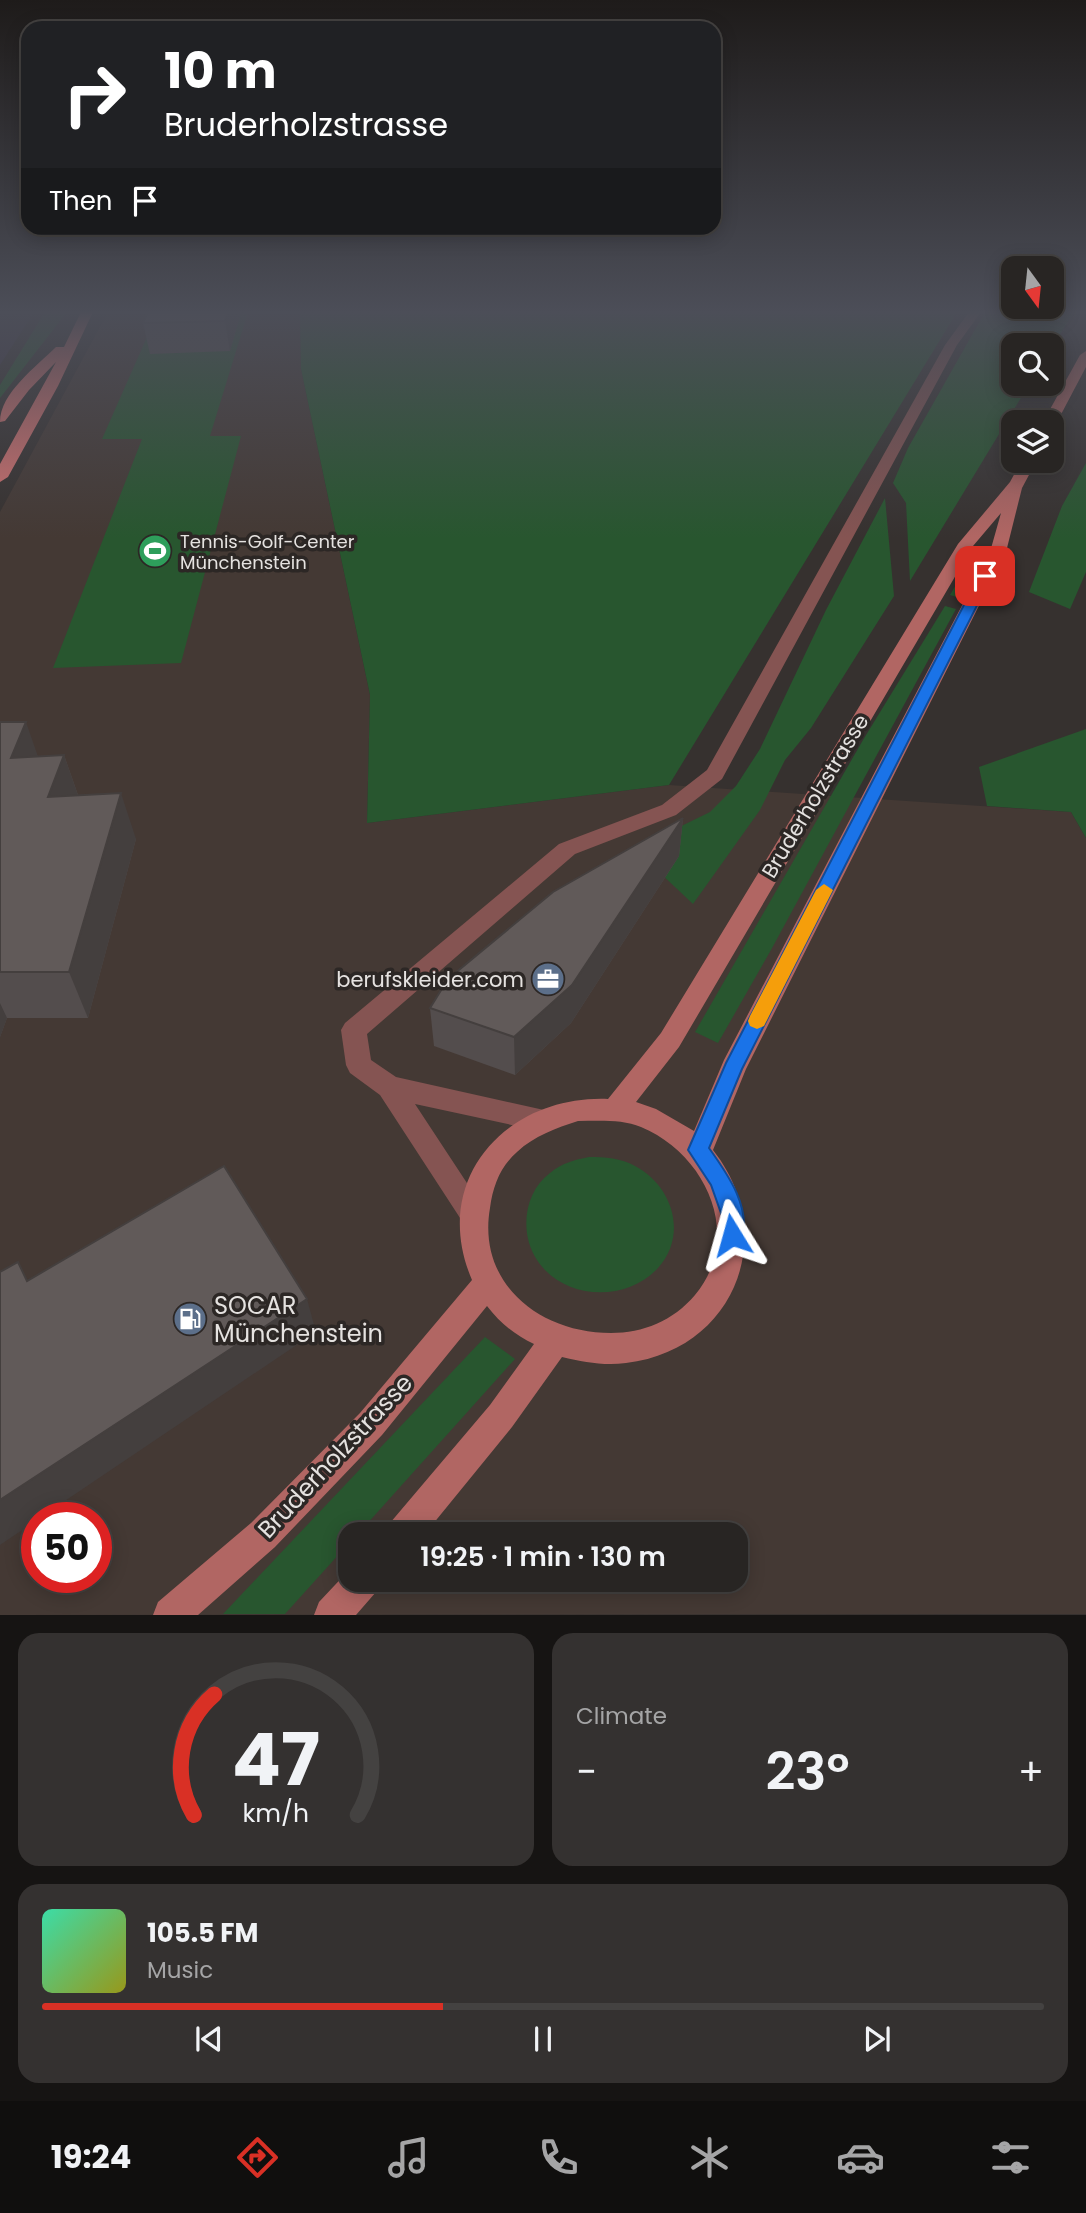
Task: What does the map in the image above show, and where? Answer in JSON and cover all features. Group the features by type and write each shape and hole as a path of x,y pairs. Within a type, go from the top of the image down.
{"main road":[{"path":"0,418 24,387"},
{"path":"0,477 50,387"},
{"path":"1056,410 1069,387"},
{"name":"Bruderholzstrasse","path":"615,1110 670,1040 966,544 1017,484 1023,473"},
{"name":"Bruderholzstrasse","path":"699,1150 733,1068 998,552 1017,484"},
{"path":"578,1110 615,1110 646,1116 674,1130 699,1150 720,1180 733,1216 732,1254 719,1290 690,1323 649,1345 602,1351 555,1341 515,1318 487,1284 474,1248 472,1212 484,1173 509,1141 544,1119 578,1110"},
{"name":"Bruderholzstrasse","path":"171,1615 262,1535 371,1424 487,1284"},
{"path":"413,1522 501,1416 555,1341"},
{"path":"332,1615 353,1592"}],"street":[{"path":"472,1212 389,1087 359,1065 354,1030 567,849 669,810 715,774 928,387"},
{"path":"389,1087 544,1119"}],"shaded area":[{"path":"67,387 305,387 370,695 367,823 669,785 1071,812 1086,838 1086,1614 0,1615 0,512"}],"green space":[{"path":"0,387 8,387 0,398"},
{"name":"Tennis-Golf-Center Münchenstein","path":"125,387 225,387 210,436 241,436 181,663 53,668 142,439 102,439"},
{"path":"305,387 911,387 669,785 367,823 370,695"},
{"path":"942,387 1001,387 1001,396 1022,396 1014,410 1001,410 1001,431 910,581 906,503 893,483 908,448"},
{"path":"1086,463 1086,572 1070,609 1029,592 1062,506"},
{"path":"885,498 894,596 811,728 785,760 760,810 693,904 640,854 663,835 710,812 736,786 760,749 826,610"},
{"path":"978,547 985,548 960,598 950,595"},
{"path":"945,606 956,609 718,1043 695,1032 863,740"},
{"path":"1086,729 1086,838 1071,812 987,806 979,767"},
{"path":"589,1157 613,1158 635,1166 659,1186 672,1212 672,1241 658,1268 645,1279 613,1291 595,1292 562,1283 548,1273 537,1260 528,1238 527,1214 534,1191 541,1181 564,1164"},
{"path":"485,1337 515,1359 369,1522 338,1522 338,1555 285,1614 223,1614"}],"building":[{"path":"0,722 26,722 11,758 64,755 48,797 121,793 69,972 0,972"},
{"path":"683,818 572,985 514,1037 430,1008 448,979 553,892"},
{"path":"224,1166 307,1299 0,1500 0,1272 18,1262 27,1281"}],"slow traffic":[{"path":"757,1021 824,890"}],"place":[{"name":"Tennis-Golf-Center Münchenstein","path":"155,551"},
{"name":"berufskleider.com","path":"548,979"},
{"name":"SOCAR Münchenstein","path":"190,1319"}],"route":[{"path":"732,1235 733,1216 720,1180 699,1150 733,1068 985,576"}]}
